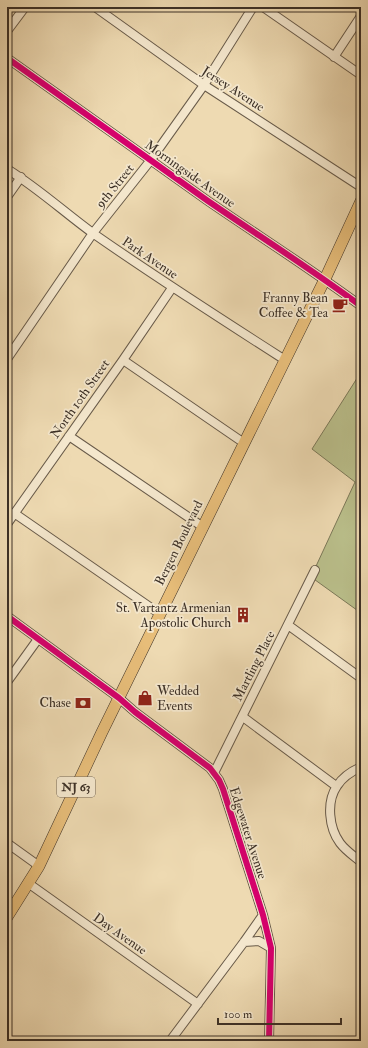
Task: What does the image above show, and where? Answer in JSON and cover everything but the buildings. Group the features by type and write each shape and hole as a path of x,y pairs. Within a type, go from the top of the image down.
{"main road":[{"name":"Bergen Boulevard","path":"7,916 39,866 119,698 325,279 361,201"}],"street":[{"path":"7,31 25,7"},
{"name":"Jersey Avenue","path":"95,7 204,85 361,187"},
{"name":"9th Street","path":"7,359 93,233 150,161 204,85 253,7"},
{"path":"263,7 361,75"},
{"path":"334,57 361,16"},
{"name":"Morningside Avenue","path":"7,58 150,161 291,258 325,279 361,306"},
{"name":"Park Avenue","path":"7,169 20,177 93,233 172,288 284,360"},
{"path":"7,197 20,177"},
{"name":"North 10th Street","path":"7,524 172,288"},
{"path":"123,360 244,443"},
{"path":"69,436 203,527"},
{"path":"14,513 160,614"},
{"name":"Martling Place","path":"214,772 315,570"},
{"name":"Edgewater Avenue","path":"7,616 119,698 135,712 214,772 222,789 263,915 271,948 269,1041"},
{"path":"288,625 361,678"},
{"path":"7,682 38,639"},
{"path":"242,717 336,786"},
{"path":"361,767 336,786 331,802 330,812 331,823 339,842 346,850 361,862"},
{"path":"7,843 39,866"},
{"name":"Day Avenue","path":"28,883 198,1004"},
{"path":"170,1041 263,915"},
{"path":"244,942 259,941 271,948"}],"green space":[{"path":"361,372 361,613 311,577 355,482 312,449"}],"cycle path":[{"path":"7,58 208,201 361,306"},
{"path":"7,616 119,698 135,712 210,768 219,780 263,915 271,948 269,1041"}],"place":[{"name":"Franny Bean Coffee & Tea","path":"340,305"},
{"name":"St. Vartantz Armenian Apostolic Church","path":"243,615"},
{"name":"Wedded Events","path":"145,698"},
{"name":"Chase","path":"83,703"}]}
